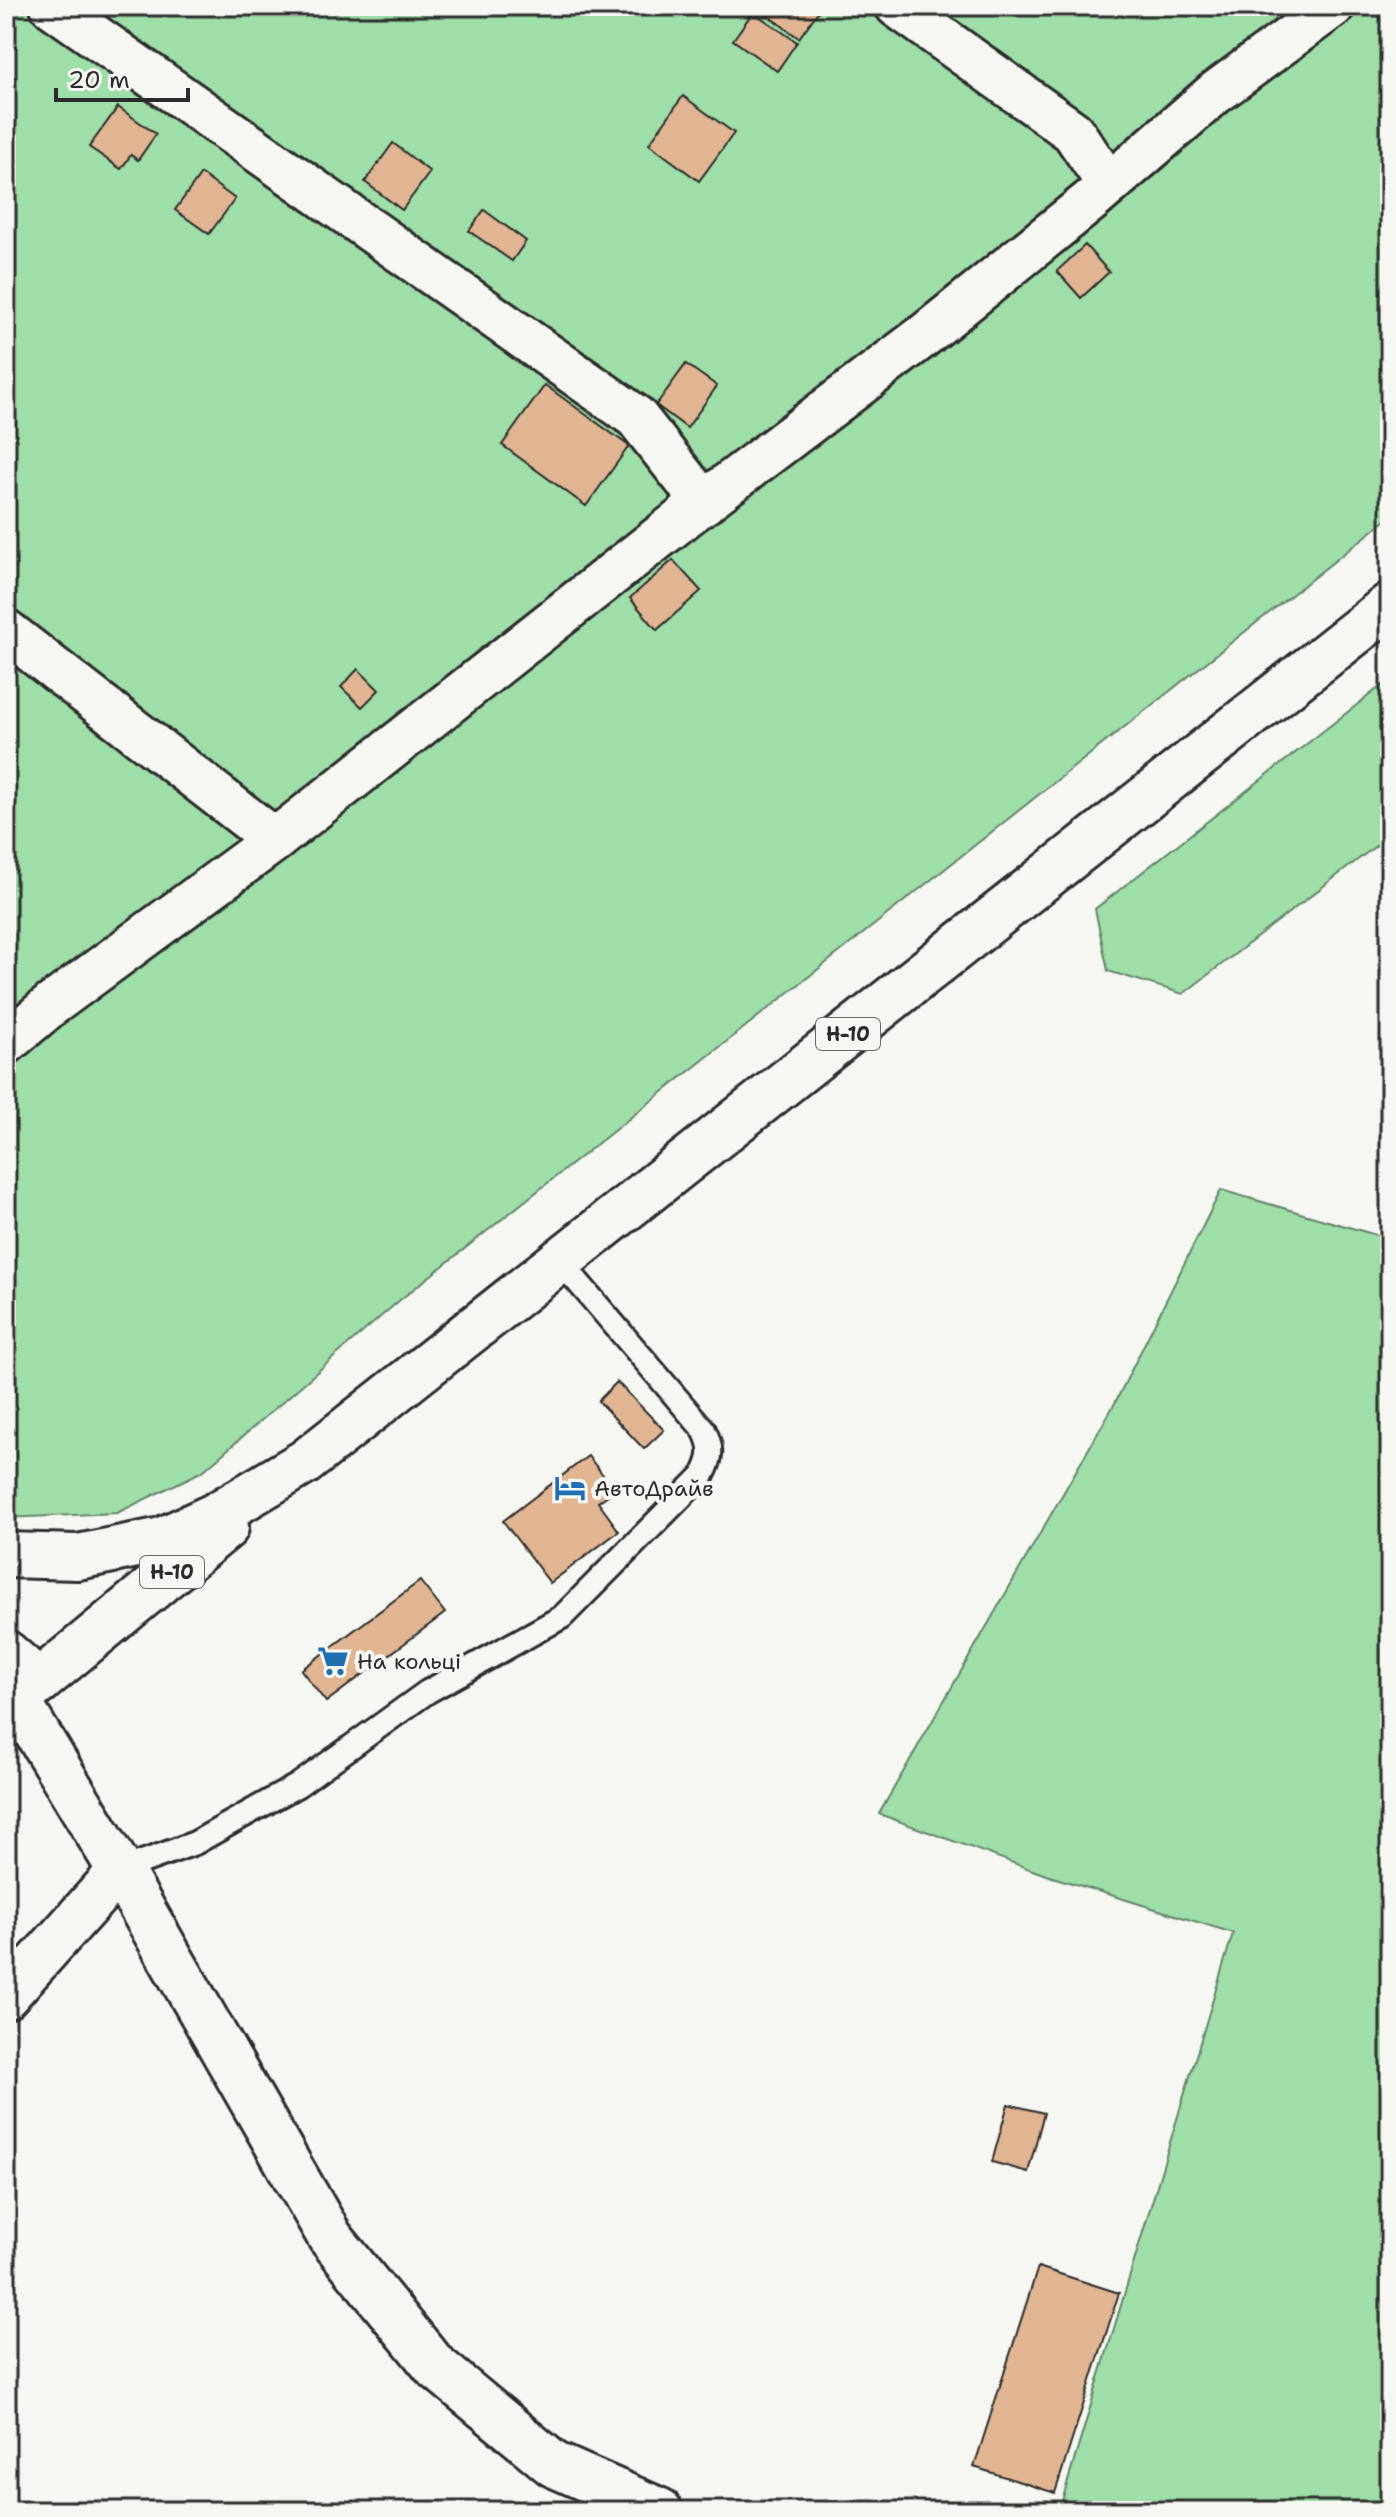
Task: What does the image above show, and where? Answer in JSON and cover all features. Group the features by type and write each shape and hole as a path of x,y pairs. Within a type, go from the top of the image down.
{"main road":[{"name":"Н-10","path":"20,1697 305,1462 1390,605"},
{"name":"Н-10","path":"6,1555 78,1557 162,1540 214,1516 305,1462"},
{"path":"6,1653 20,1697 330,2237 434,2365 553,2464 660,2511"}],"street":[{"path":"52,6 636,417 704,503"},
{"path":"897,6 1073,132 1109,185"},
{"path":"6,1043 51,1005 275,840 704,503 921,338 1109,185 1215,93 1333,6"},
{"path":"6,631 275,840"},
{"path":"6,1997 120,1870"}],"lane":[{"path":"120,1870 195,1843 285,1792 427,1692 562,1617 703,1475 711,1461 711,1445 704,1430 560,1261"}],"green space":[{"path":"6,6 1390,6 1390,517 401,1299 203,1471 117,1513 6,1518"},
{"path":"1390,679 1390,835 1183,994 1108,971 1095,909"},
{"path":"1221,1190 1390,1239 1390,2511 1059,2511 1233,1933 1046,1875 879,1814 1115,1403"}],"building":[{"path":"771,6 822,6 799,38 767,15"},
{"path":"753,12 797,42 777,71 733,40"},
{"path":"683,96 734,133 699,181 649,144"},
{"path":"118,107 156,134 138,160 131,155 121,169 89,147"},
{"path":"393,143 430,172 402,210 365,182"},
{"path":"201,174 235,199 209,234 175,210"},
{"path":"484,210 526,241 512,261 469,231"},
{"path":"1085,245 1109,272 1081,298 1057,271"},
{"path":"686,364 717,386 687,428 656,405"},
{"path":"545,385 629,446 586,506 502,445"},
{"path":"673,560 701,591 657,630 630,598"},
{"path":"358,669 379,690 362,707 341,687"},
{"path":"617,1382 664,1430 644,1449 598,1401"},
{"path":"588,1456 615,1490 598,1502 619,1531 550,1583 503,1521"},
{"path":"420,1581 445,1613 326,1702 301,1670"},
{"path":"1008,2104 1044,2113 1028,2172 992,2162"},
{"path":"1038,2267 1119,2293 1055,2493 974,2467"}],"place":[{"name":"АвтоДрайв","path":"570,1488"},
{"name":"На кольці","path":"333,1661"}]}
